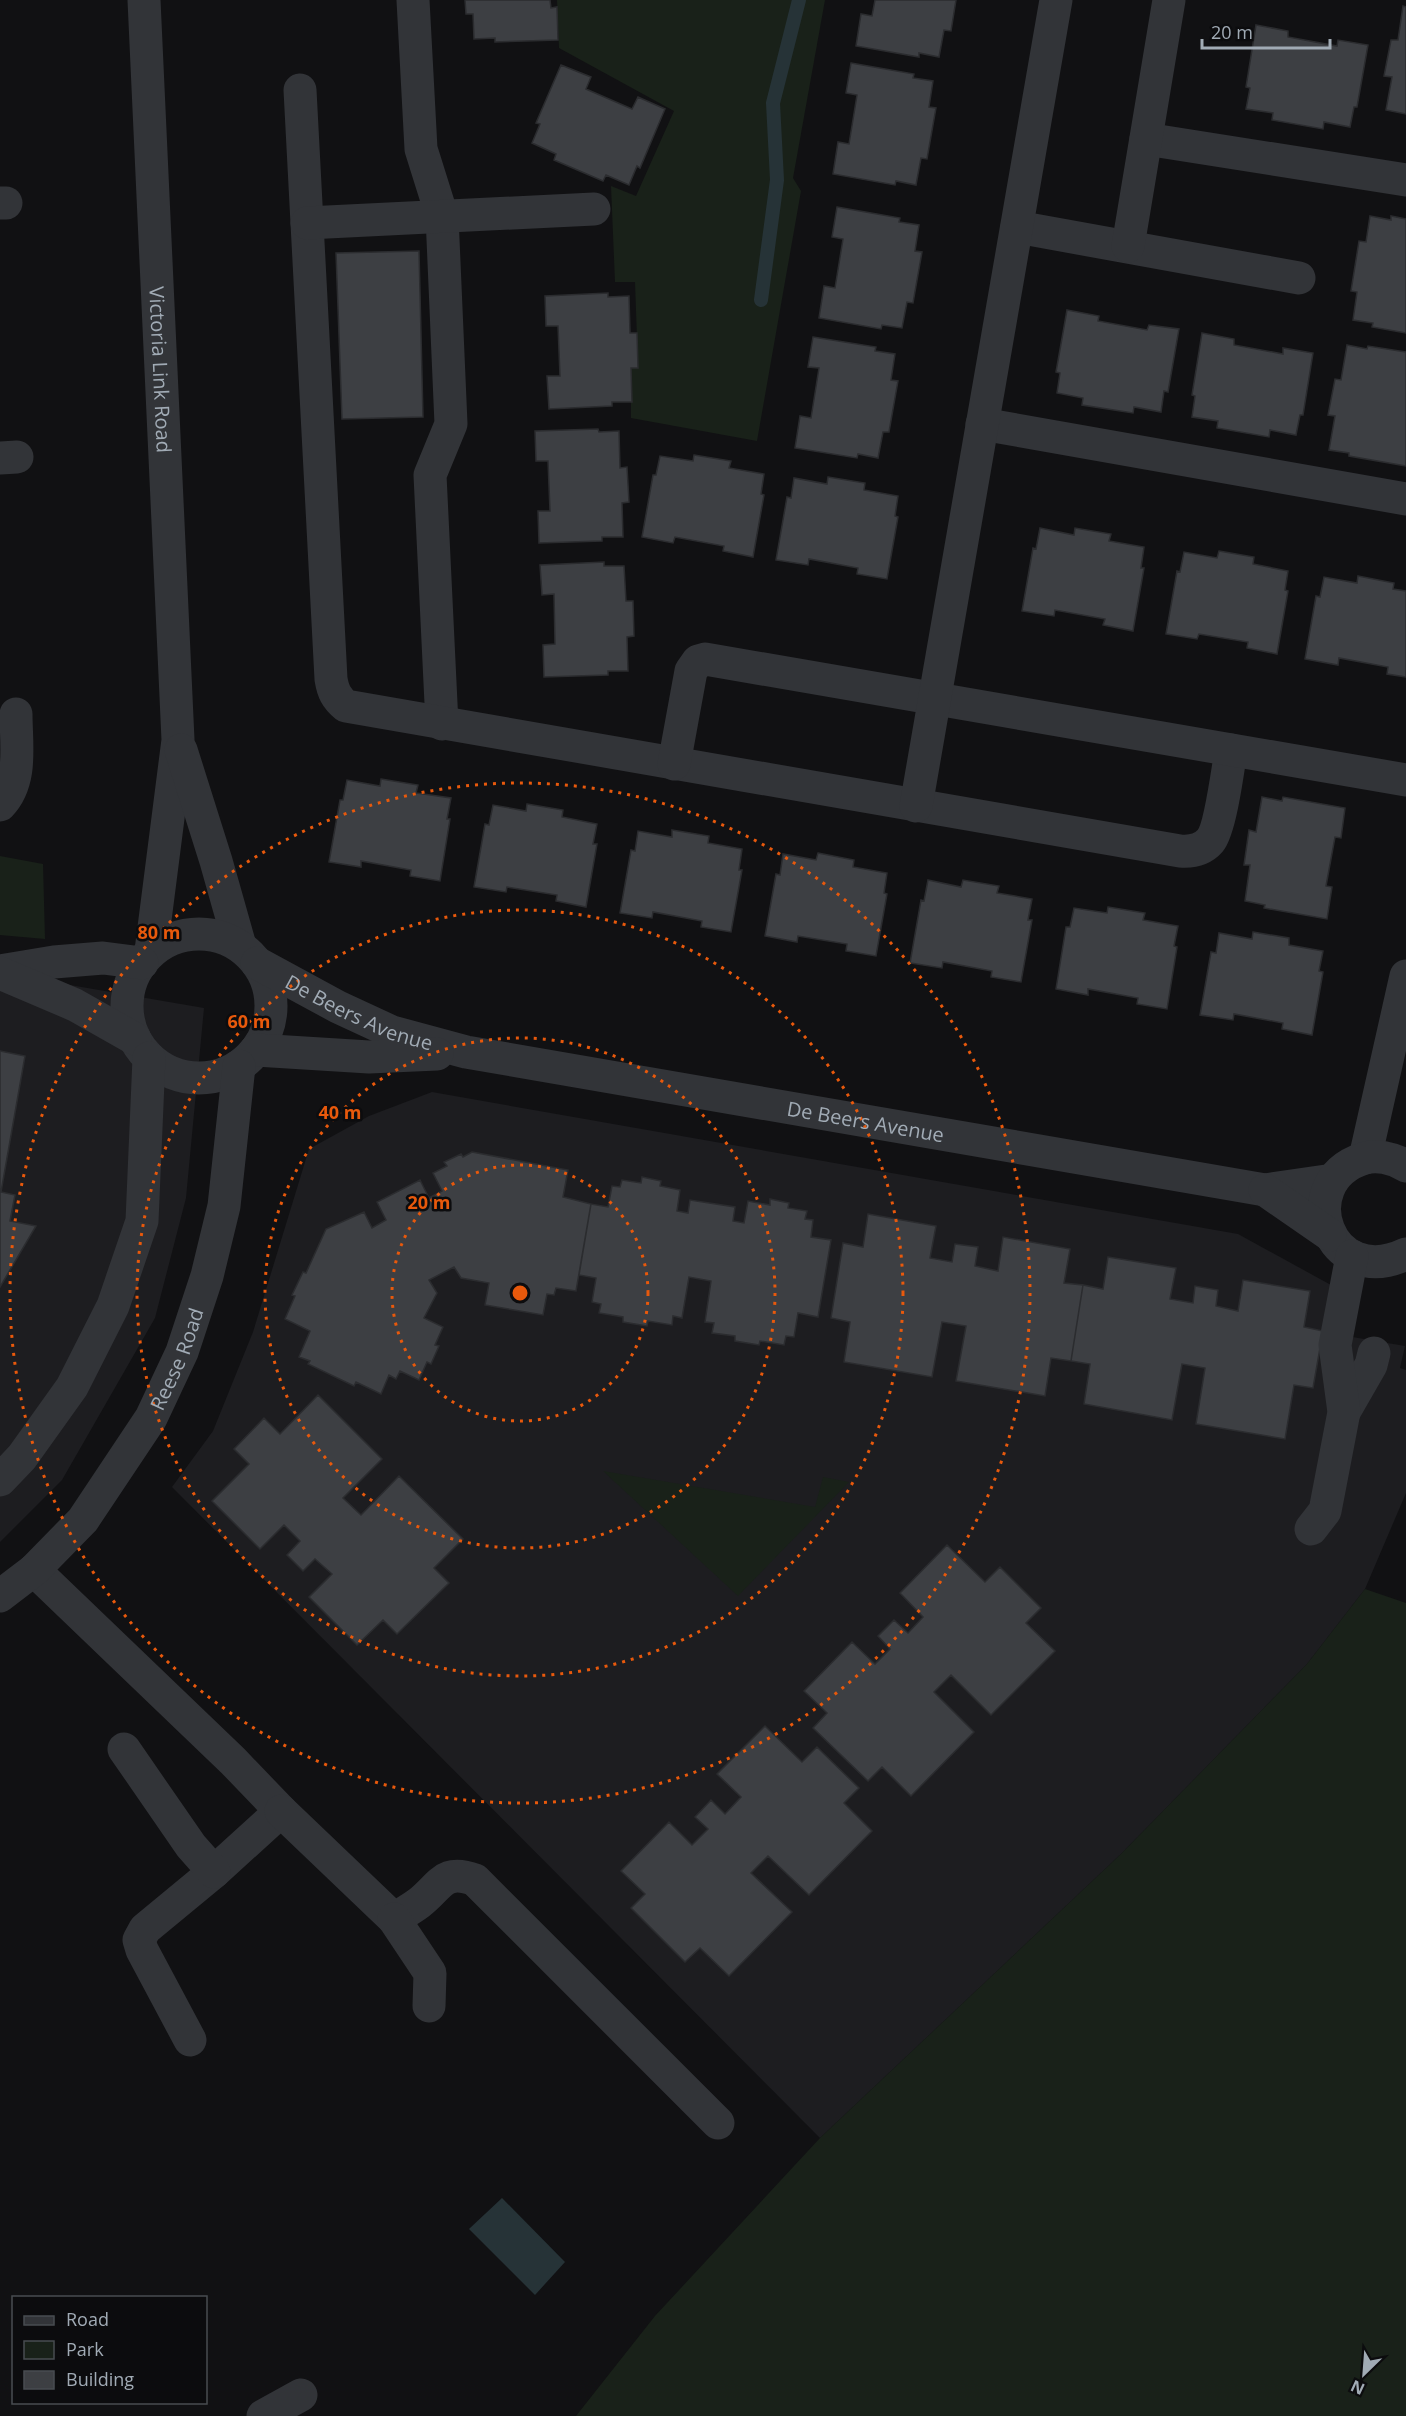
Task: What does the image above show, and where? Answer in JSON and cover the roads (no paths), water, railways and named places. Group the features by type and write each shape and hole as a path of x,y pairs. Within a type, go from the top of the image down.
{"street":[{"name":"Victoria Link Road","path":"144,0 178,740 147,957"},
{"path":"413,0 421,149 442,216 451,424 430,475 442,724"},
{"path":"916,806 1056,0"},
{"path":"1128,246 1169,0"},
{"path":"300,90 333,689 338,699 346,706 1191,852 1201,849 1215,835 1231,750"},
{"path":"1146,139 1406,180"},
{"path":"307,223 594,209"},
{"path":"1017,227 1299,278"},
{"path":"982,424 1406,499"},
{"path":"674,764 691,671 698,661 705,658 1406,780"},
{"path":"0,805 12,789 16,777 16,714"},
{"name":"Victoria Link Road","path":"178,740 216,861 249,954"},
{"path":"0,972 75,1005 142,1049 170,1072 193,1078 217,1076 248,1058 268,1030 272,1007 268,983 249,954 219,936 195,934 172,938 147,957 136,970 128,992 128,1016 142,1049 142,1221 113,1306 72,1387 22,1457 0,1480"},
{"name":"De Beers Avenue","path":"249,954 338,1007 392,1032 466,1052 1265,1190 1333,1179"},
{"path":"0,972 54,962 147,957"},
{"path":"1365,1158 1395,1080 1406,976"},
{"name":"De Beers Avenue","path":"248,1058 369,1057 466,1052"},
{"name":"Reese Road","path":"0,1596 34,1570 83,1520 151,1418 183,1352 207,1276 224,1206 248,1058"},
{"path":"1406,1166 1389,1158 1365,1158 1342,1169 1333,1179 1325,1197 1324,1217 1341,1246 1361,1260 1381,1263 1406,1254"},
{"name":"De Beers Avenue","path":"1265,1190 1341,1246"},
{"path":"1311,1529 1325,1511 1344,1412 1335,1345 1341,1246"},
{"path":"1344,1412 1371,1365 1374,1353"},
{"path":"34,1570 394,1919 430,1974 429,2006"},
{"path":"124,1749 191,1846 214,1872"},
{"path":"190,2040 142,1950 140,1940 145,1929 214,1872 281,1811"},
{"path":"394,1919 419,1903 444,1879 459,1874 475,1880 718,2123"},
{"path":"263,2416 301,2395"}],"waterway":[{"path":"761,300 777,180 773,103 799,0"}]}
